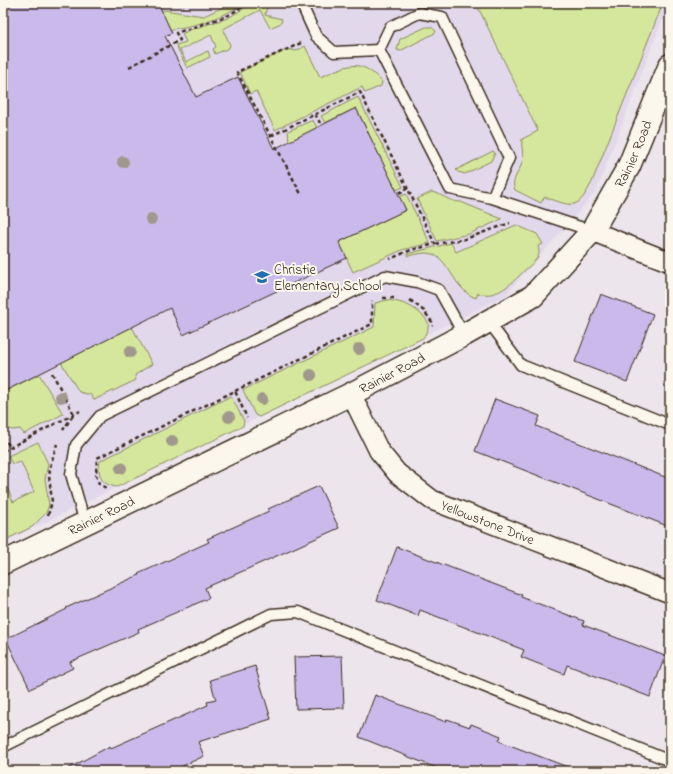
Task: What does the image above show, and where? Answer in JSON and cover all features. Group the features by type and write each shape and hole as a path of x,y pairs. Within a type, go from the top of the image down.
{"street":[{"name":"Rainier Road","path":"3,563 350,394 464,335 533,296 592,231 629,166 665,89 670,65"},
{"path":"592,231 670,262"},
{"name":"Yellowstone Drive","path":"350,394 379,451 397,473 432,500 670,594"}],"lane":[{"path":"301,3 316,36 334,52 378,50"},
{"path":"378,50 390,27 419,13 442,17 509,158 492,198"},
{"path":"378,50 450,189 492,198 592,231"},
{"path":"85,523 71,474 76,445 100,416 385,276 418,282 439,290 464,335"},
{"path":"488,321 521,365 670,426"},
{"path":"3,747 271,614 298,612 670,761"}],"path":[{"path":"129,67 180,40 176,33 227,16 249,3"},
{"path":"301,194 237,72 316,36"},
{"path":"271,136 360,92 435,244"},
{"path":"315,114 320,123"},
{"path":"399,193 408,188"},
{"path":"384,261 411,250 465,239 512,222"},
{"path":"380,298 401,298"},
{"path":"406,299 412,301 424,311 432,322 432,328"},
{"path":"111,489 98,484 96,475 97,458 372,324 372,301 376,300"},
{"path":"52,373 74,414"},
{"path":"235,391 250,424"},
{"path":"3,451 81,410"},
{"path":"61,435 74,414"},
{"path":"3,436 10,447"},
{"path":"46,520 52,502 49,476 51,463 58,441"}],"shaded area":[{"name":"Christie Elementary School","path":"3,3 669,3 596,192 505,296 3,543"}],"green space":[{"path":"232,3 246,3 211,20 171,30 160,12 164,10 204,16"},
{"path":"253,3 268,3 265,15 282,19 281,23 270,28 260,10 223,29 230,45 229,48 215,54 213,49 216,47 211,35 180,50 186,62 208,51 210,57 187,68 176,45 186,42 182,34 189,30 228,18"},
{"path":"476,3 663,3 592,182 582,198 574,204 562,203 545,197 541,203 515,190 514,179 523,159 522,139 538,131"},
{"path":"426,27 431,27 436,31 435,33 400,51 397,50 400,39"},
{"path":"305,46 320,77 345,67 359,66 374,74 382,82 381,86 365,93 362,87 275,130 256,91 250,94 240,72 288,49 296,51"},
{"path":"358,97 403,187 396,190 356,108 325,123 321,116"},
{"path":"313,120 317,128 289,142 288,131"},
{"path":"493,151 495,153 491,161 465,174 456,170"},
{"path":"432,192 502,219 469,234 437,241 417,199"},
{"path":"406,194 430,243 402,250 353,272 339,242 406,210 399,197"},
{"path":"516,225 537,234 543,244 538,246 539,255 533,263 509,285 491,294 478,293 476,298 464,291 438,257 426,253 408,256 407,254 451,243 456,252"},
{"path":"387,300 408,305 417,310 425,318 428,322 428,326 423,338 259,417 255,415 243,390 374,327 375,303"},
{"path":"132,327 152,364 135,375 136,380 94,400 91,395 79,392 61,362"},
{"path":"39,374 63,414 24,434 20,429 12,430 6,428 3,424 3,392"},
{"path":"231,396 244,421 243,426 117,487 104,482 102,479 99,471 100,461"},
{"path":"38,442 48,464 45,479 49,505 46,513 32,527 3,541 3,477 13,502 34,492 21,462 12,464 8,456"}],"building":[{"path":"3,3 158,3 172,33 165,36 196,97 238,77 274,149 356,108 406,210 339,242 347,258 183,335 170,308 3,392"},
{"path":"601,294 653,314 627,382 575,362"},
{"path":"495,399 540,416 536,426 670,479 670,527 475,451"},
{"path":"319,486 339,528 205,588 209,598 138,629 139,632 70,662 73,668 30,689 6,639 67,609 66,608 209,542 207,539 269,511 268,509"},
{"path":"397,547 522,595 521,597 584,621 583,625 665,656 650,697 567,665 564,674 521,657 524,650 420,610 418,616 377,600"},
{"path":"342,656 344,708 296,709 294,657"},
{"path":"255,666 271,719 198,742 204,756 172,771 64,771 110,746 111,748 208,705 207,702 216,700 210,680"},
{"path":"375,695 446,722 447,719 470,727 471,724 501,736 499,741 573,769 572,771 444,771 359,737"}],"place":[{"name":"Christie Elementary School","path":"262,277"}]}
